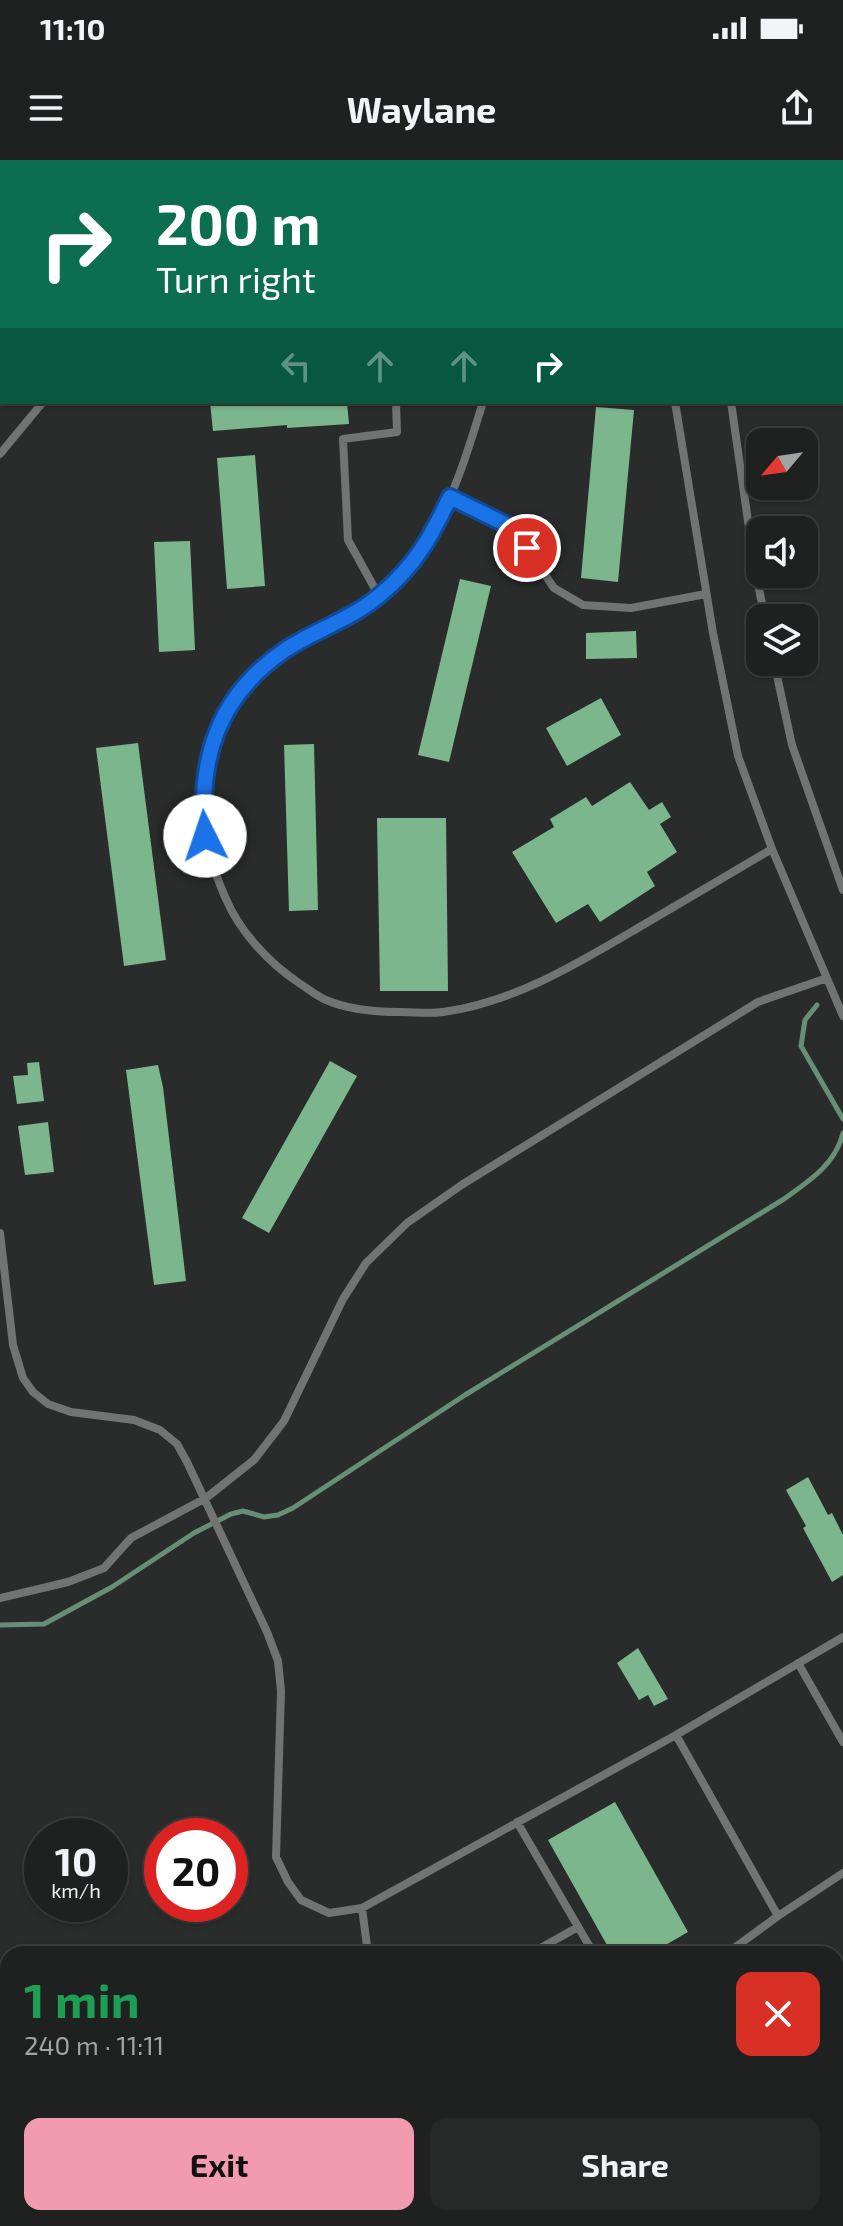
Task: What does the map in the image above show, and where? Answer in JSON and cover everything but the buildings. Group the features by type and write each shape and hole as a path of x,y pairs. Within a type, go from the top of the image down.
{"lane":[{"path":"0,454 41,404"},
{"path":"379,596 348,540 343,439 397,432 396,404"},
{"path":"482,404 459,480 418,558 379,596 341,622 285,650 243,688 218,726 206,766 202,799 205,836 227,903 248,935 280,971 326,1000 377,1012 442,1012 510,995 572,967 772,849"},
{"path":"675,404 706,594 738,756 772,849 843,1016"},
{"path":"731,404 762,604"},
{"path":"450,497 513,528 554,588 583,605 631,608 706,594"},
{"path":"777,676 792,745 843,890"},
{"path":"0,1598 68,1582 104,1568 131,1538 206,1498 254,1460 284,1421 343,1299 366,1263 407,1223 463,1184 758,1002 827,978"},
{"path":"0,1233 13,1345 23,1378 33,1392 48,1404 71,1412 134,1420 160,1430 177,1444 206,1498 267,1632 278,1661 281,1691 276,1857 301,1900 329,1913 362,1908 676,1735 843,1637"},
{"path":"798,1663 843,1742"},
{"path":"676,1735 778,1916"},
{"path":"517,1822 589,1946"},
{"path":"737,1946 843,1873"},
{"path":"362,1908 367,1946"},
{"path":"544,1946 578,1927"}],"waterway":[{"path":"817,1005 805,1020 801,1046 843,1119"},
{"path":"0,1625 44,1624 112,1587 194,1533 231,1514 243,1511 264,1517 293,1508 465,1395 784,1199 812,1179 827,1163 843,1133"}],"route":[{"path":"205,836 202,799 206,766 218,726 243,688 285,650 341,622 379,596 418,558 450,497 513,528 527,548"}]}
